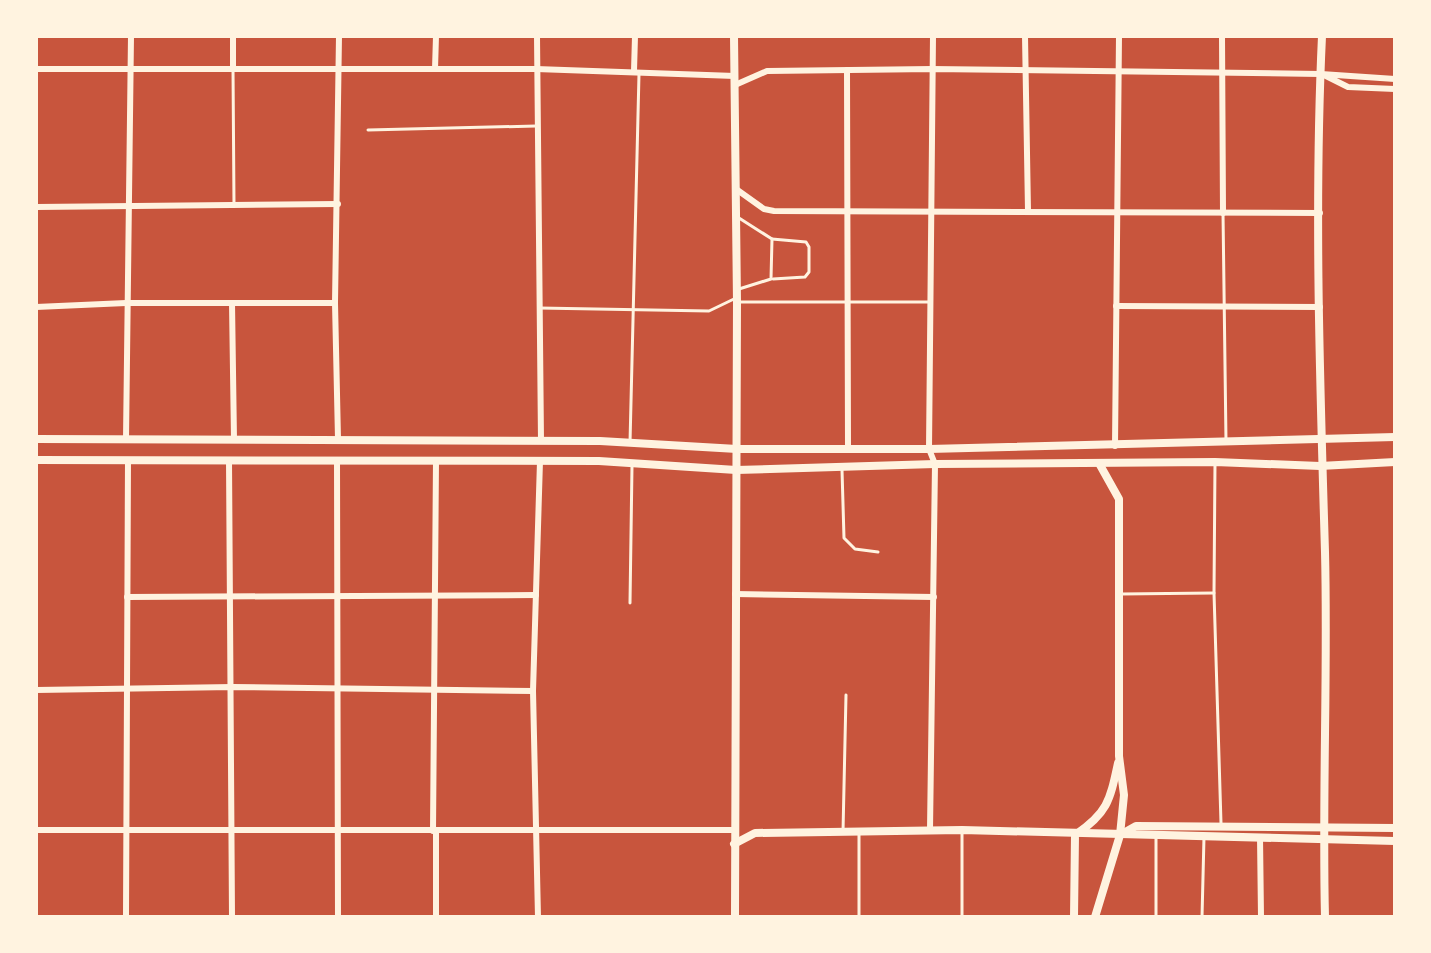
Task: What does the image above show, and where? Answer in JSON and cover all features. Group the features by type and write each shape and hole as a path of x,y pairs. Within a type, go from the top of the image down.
{"street":[{"path":"126,439 131,36"},
{"path":"233,36 233,69"},
{"path":"338,439 335,303 341,68 339,36"},
{"path":"435,69 436,36"},
{"path":"537,36 541,441"},
{"path":"635,36 637,72"},
{"path":"734,36 737,296 735,917"},
{"path":"930,830 935,464 929,449 933,36"},
{"path":"1025,36 1028,211"},
{"path":"1115,446 1119,36"},
{"path":"1222,36 1223,213"},
{"path":"1322,36 1319,441 1325,554 1322,828 1325,917"},
{"path":"36,69 536,69 637,72 735,80 767,71 1025,69 1321,74 1395,79"},
{"path":"847,70 848,447"},
{"path":"1321,74 1348,87 1395,89"},
{"path":"736,189 764,209 1320,213"},
{"path":"36,207 338,204"},
{"path":"36,307 126,303 335,303"},
{"path":"232,303 234,440"},
{"path":"1116,306 1320,307"},
{"path":"36,439 541,441 737,449 929,449 1395,437"},
{"path":"36,460 632,462 736,470 935,464 1215,462 1320,466 1395,462"},
{"path":"126,917 128,460"},
{"path":"229,460 233,687 232,917"},
{"path":"337,460 338,917"},
{"path":"436,461 436,917"},
{"path":"538,917 533,691 540,461"},
{"path":"1095,917 1120,835 1124,795 1119,756 1119,499 1100,465"},
{"path":"735,594 934,597"},
{"path":"127,597 536,595"},
{"path":"36,690 233,687 533,691"},
{"path":"1075,835 1099,819 1111,798 1119,756"},
{"path":"1120,835 1136,826 1395,828"},
{"path":"36,830 734,830"},
{"path":"734,844 755,833 930,830 1395,841"},
{"path":"1074,917 1075,835"},
{"path":"1260,837 1261,917"}],"lane":[{"path":"233,69 234,205"},
{"path":"630,443 637,72"},
{"path":"368,130 537,126"},
{"path":"1223,213 1226,443"},
{"path":"539,308 709,311 771,279 805,277 809,272 806,242 772,239 736,216"},
{"path":"771,279 772,239"},
{"path":"737,296 848,303 930,302"},
{"path":"630,603 632,462"},
{"path":"1215,462 1214,593 1221,827"},
{"path":"842,467 844,538 855,549 878,552"},
{"path":"1120,594 1214,593"},
{"path":"843,832 846,695"},
{"path":"962,830 962,917"},
{"path":"859,831 859,917"},
{"path":"1156,836 1156,917"},
{"path":"1202,917 1204,836"}]}
